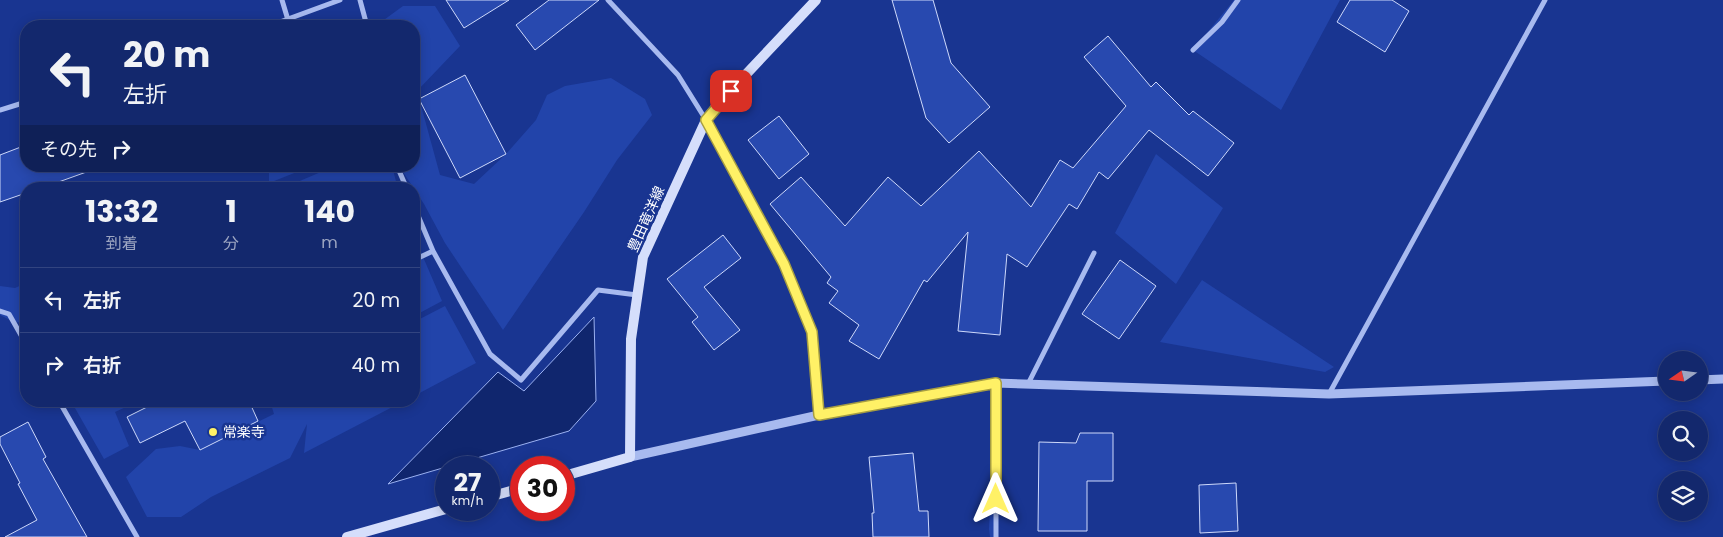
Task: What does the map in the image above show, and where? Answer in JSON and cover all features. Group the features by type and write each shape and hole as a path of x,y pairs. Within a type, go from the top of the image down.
{"main road":[{"name":"豊田竜洋線","path":"630,457 631,339 643,257 706,120 718,104 816,0"},
{"path":"575,473 630,457"},
{"path":"346,537 435,512"}],"street":[{"path":"282,0 288,20 340,0"},
{"path":"360,0 365,20"},
{"path":"608,0 678,75 706,120 784,264 812,332 819,415"},
{"path":"1193,50 1222,22 1238,0"},
{"path":"1329,394 1545,0"},
{"path":"0,110 20,104"},
{"path":"420,220 433,251 490,354 520,380 598,290 637,295"},
{"path":"420,257 433,251"},
{"path":"1028,384 1094,253"},
{"path":"0,311 9,314 20,333"},
{"path":"1708,380 1723,379"},
{"path":"630,457 819,415 996,383 1329,394 1658,381"},
{"path":"996,383 996,537"},
{"path":"62,407 137,537"}],"shaded area":[{"path":"1234,0 1340,0 1281,110 1193,50"},
{"path":"403,6 435,6 460,46 420,88 420,20 384,20"},
{"path":"611,78 645,99 652,115 617,160 584,212 503,330 445,243 420,198 420,182 410,182 403,172 420,172 420,102 440,175 474,184 506,154 536,120 547,95 565,86"},
{"path":"1156,154 1223,208 1176,284 1115,233"},
{"path":"269,172 297,172 272,182 269,182"},
{"path":"321,172 394,172 396,182 297,182"},
{"path":"420,250 442,301 420,313"},
{"path":"1202,280 1334,367 1325,372 1160,342"},
{"path":"0,286 15,288 20,286 20,323 14,322 0,315"},
{"path":"445,306 476,363 420,393 420,319"},
{"path":"594,317 596,401 569,431 484,456 435,456 435,470 388,484 498,372 524,391"},
{"path":"996,383 994,537 990,537 989,529"},
{"path":"74,407 126,407 115,412 129,446 104,459"},
{"path":"272,407 392,407 304,453 307,424 290,458 211,497 181,517 147,517 126,477 156,449 180,446 200,450 274,414"}],"building":[{"path":"446,0 509,0 464,28"},
{"path":"549,0 599,0 535,50 516,25"},
{"path":"892,0 933,0 951,63 990,107 949,143 926,118"},
{"path":"1350,0 1392,0 1409,11 1385,52 1337,22"},
{"path":"1108,36 1151,87 1156,82 1189,115 1193,111 1234,143 1208,176 1149,130 1108,179 1099,172 1077,209 1069,204 1027,267 1007,254 1000,335 958,331 968,232 927,282 924,280 879,359 849,341 859,325 829,303 838,291 827,283 831,277 770,204 801,177 845,226 888,177 921,206 979,151 1031,207 1060,160 1073,168 1126,106 1084,57"},
{"path":"465,75 506,154 460,178 420,98"},
{"path":"779,116 809,154 779,179 748,140"},
{"path":"20,147 20,172 86,172 59,182 20,182 20,195 0,202 0,155"},
{"path":"723,235 741,258 704,287 740,330 714,350 692,322 698,317 667,279"},
{"path":"1120,260 1156,286 1119,339 1082,314"},
{"name":"常楽寺","path":"147,407 252,407 258,421 200,450 185,421 140,443 127,417"},
{"path":"28,422 46,457 43,459 87,537 5,537 37,520 0,444 0,437"},
{"path":"1080,433 1113,433 1113,481 1087,481 1087,531 1038,531 1039,442 1076,443"},
{"path":"913,453 919,511 928,511 929,537 873,537 872,513 874,513 869,457"},
{"path":"1236,483 1238,531 1200,533 1199,485"}],"place":[{"name":"常楽寺","path":"213,432"}],"route":[{"path":"731,91 706,120 784,264 812,332 819,415 996,383 996,499"}]}
